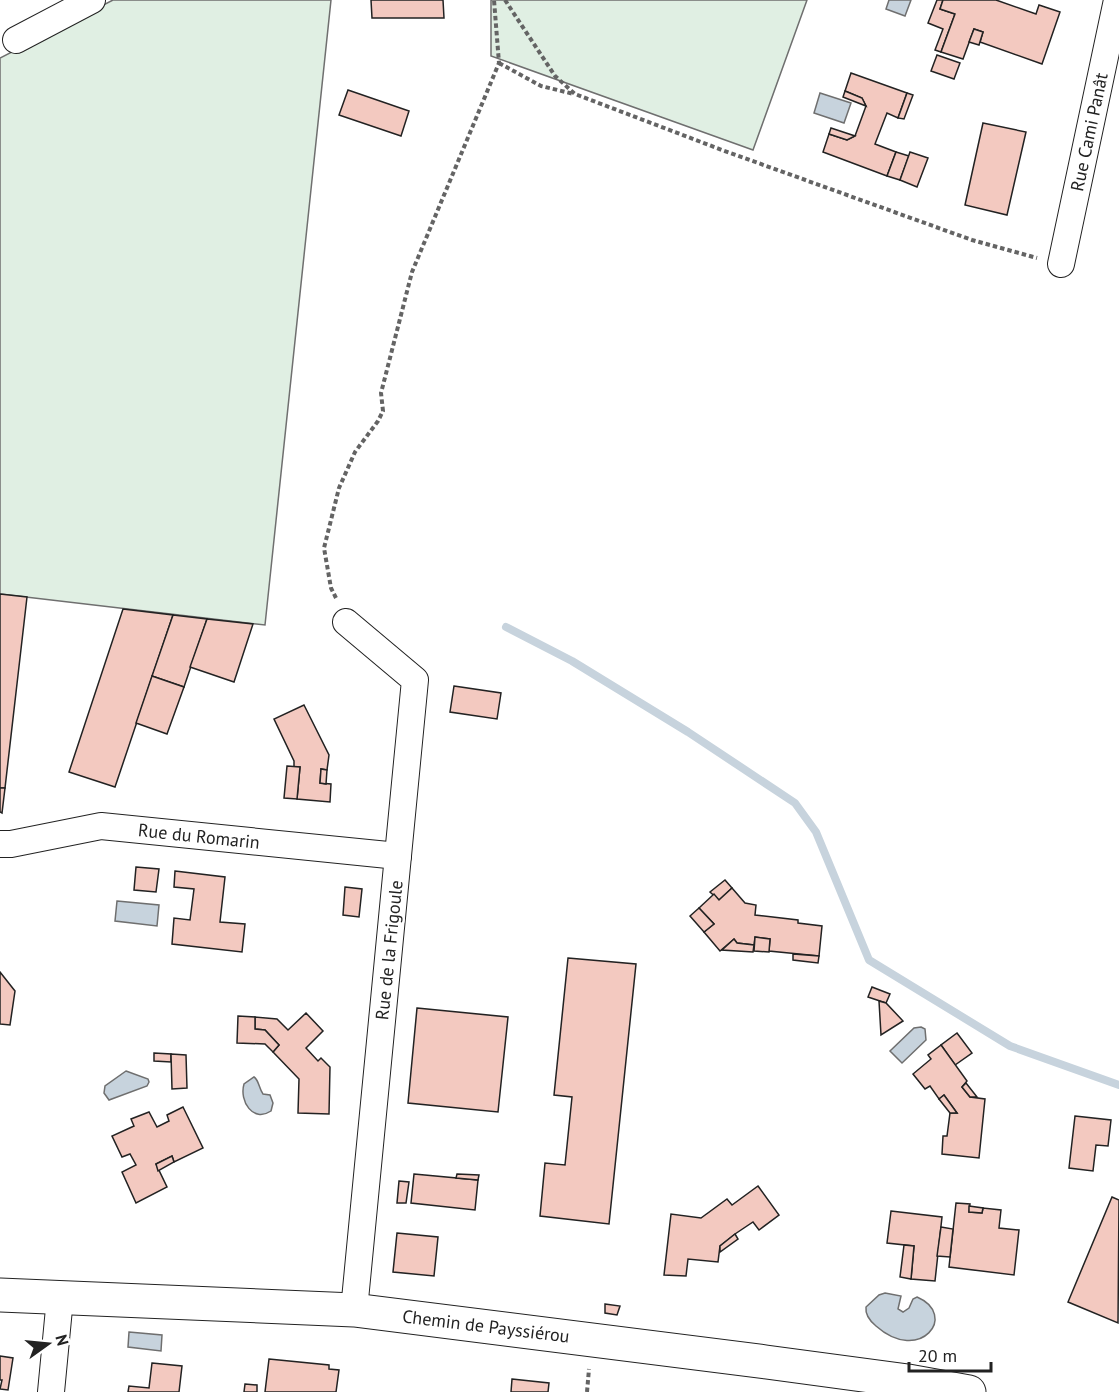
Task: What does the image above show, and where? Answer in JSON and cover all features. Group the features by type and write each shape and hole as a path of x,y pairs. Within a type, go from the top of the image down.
{"street":[{"path":"16,40 92,0"},
{"name":"Rue Cami Panât","path":"1061,264 1117,0"},
{"name":"Rue de la Frigoule","path":"346,622 415,680 354,1310"},
{"name":"Rue du Romarin","path":"0,844 11,844 101,826 398,856"},
{"name":"Chemin de Payssiérou","path":"0,1295 354,1310 766,1362 908,1381 969,1392"},
{"path":"51,1392 60,1298"}],"path":[{"path":"346,622 331,588 324,548 339,488 355,452 383,411 381,393 412,272 499,63 494,0"},
{"path":"505,0 555,76 575,94"},
{"path":"499,63 541,86 575,94 722,150 972,240 1061,264"}],"green space":[{"path":"113,0 331,0 265,625 0,594 0,58"},
{"path":"491,0 807,0 753,150 491,56"}],"shaded area":[{"path":"889,0 911,0 905,16 886,9"},
{"path":"820,93 851,103 844,123 814,113"},
{"path":"117,901 159,905 157,926 115,921"},
{"path":"914,1028 925,1029 926,1040 902,1063 890,1051"},
{"path":"126,1071 148,1079 147,1086 109,1100 104,1093 105,1086"},
{"path":"254,1077 263,1094 270,1095 273,1103 271,1111 264,1114 253,1112 244,1097 244,1084"},
{"path":"885,1293 901,1296 898,1309 903,1312 917,1297 929,1305 934,1315 934,1324 929,1333 919,1339 907,1340 892,1337 874,1324 867,1315 866,1307 879,1295"},
{"path":"129,1332 162,1335 161,1351 128,1347"}],"building":[{"path":"371,0 443,0 444,18 372,18"},
{"path":"937,0 943,0 940,9 955,14 941,52 935,50 943,29 928,23"},
{"path":"943,0 996,0 1036,14 1039,5 1060,12 1042,64 980,42 983,32 974,29 963,59 941,52 955,14 940,9"},
{"path":"974,29 983,32 979,45 969,42"},
{"path":"937,55 960,63 954,79 931,71"},
{"path":"851,73 907,93 898,118 887,113 875,144 896,152 887,176 823,152 829,134 847,140 855,136 866,106 862,98 845,91"},
{"path":"348,90 409,111 401,136 339,115"},
{"path":"845,91 862,98 866,106 843,97"},
{"path":"907,93 913,95 904,119 898,118"},
{"path":"983,123 1026,132 1007,215 965,205"},
{"path":"831,128 855,136 847,140 829,134"},
{"path":"896,152 909,156 900,180 887,176"},
{"path":"910,152 928,158 917,187 900,180"},
{"path":"0,594 27,597 5,788 0,788"},
{"path":"123,609 173,615 115,787 69,772"},
{"path":"173,615 207,619 184,687 152,676"},
{"path":"207,619 253,624 234,682 190,667"},
{"path":"152,676 184,687 167,734 136,723"},
{"path":"454,686 501,693 497,719 450,712"},
{"path":"304,705 329,755 327,770 321,769 320,783 331,784 330,802 297,799 300,767 294,767 294,761 274,719"},
{"path":"287,766 300,767 297,799 284,798"},
{"path":"321,769 327,770 326,784 320,783"},
{"path":"0,788 5,788 2,813 0,812"},
{"path":"136,867 159,869 156,892 134,890"},
{"path":"175,871 225,877 220,922 245,924 242,952 172,944 174,918 190,920 194,889 174,887"},
{"path":"725,880 732,888 719,900 710,892"},
{"path":"345,887 362,889 359,917 343,915"},
{"path":"732,888 745,903 756,905 755,915 798,920 798,923 822,926 819,956 769,951 770,939 755,937 754,945 737,943 734,939 720,951 704,932 714,924 699,908 714,894 719,900"},
{"path":"699,908 714,924 704,932 690,916"},
{"path":"755,937 770,939 769,952 754,951"},
{"path":"734,939 737,943 754,945 753,952 722,950"},
{"path":"793,954 819,956 818,963 793,960"},
{"path":"568,958 636,964 609,1224 540,1216 545,1163 565,1165 572,1097 554,1095"},
{"path":"0,972 15,991 10,1025 0,1024"},
{"path":"872,987 890,994 886,1003 868,997"},
{"path":"879,1001 886,1003 903,1021 881,1035"},
{"path":"417,1008 508,1017 498,1112 408,1103"},
{"path":"306,1013 323,1031 306,1048 318,1061 321,1058 330,1067 329,1114 298,1113 299,1079 273,1052 279,1045 265,1030 255,1029 255,1017 277,1019 288,1030"},
{"path":"238,1016 255,1017 255,1029 265,1030 279,1045 273,1052 265,1044 237,1043"},
{"path":"957,1033 972,1053 955,1065 941,1045"},
{"path":"941,1045 967,1081 962,1087 970,1097 985,1099 979,1158 942,1154 943,1136 947,1136 950,1113 957,1113 944,1095 939,1099 930,1086 925,1089 913,1074 931,1059 928,1055"},
{"path":"154,1053 171,1054 171,1062 154,1061"},
{"path":"171,1054 186,1055 187,1088 172,1089"},
{"path":"966,1083 977,1097 970,1097 962,1087"},
{"path":"944,1095 957,1113 950,1113 939,1099"},
{"path":"183,1107 203,1148 174,1162 172,1156 156,1164 167,1187 136,1203 122,1172 136,1165 130,1154 122,1157 112,1136 134,1126 131,1119 149,1112 157,1127 169,1121 167,1115"},
{"path":"1075,1116 1111,1120 1108,1146 1096,1145 1093,1171 1069,1168"},
{"path":"172,1156 174,1162 158,1171 156,1164"},
{"path":"414,1174 478,1180 475,1210 411,1203"},
{"path":"457,1174 479,1175 478,1180 456,1178"},
{"path":"399,1181 409,1182 406,1203 397,1203"},
{"path":"758,1186 779,1215 759,1230 753,1222 735,1234 720,1246 718,1262 688,1259 686,1276 664,1275 671,1214 701,1218 727,1199 732,1205"},
{"path":"1112,1197 1119,1200 1118,1323 1068,1302"},
{"path":"956,1203 970,1204 969,1212 982,1213 983,1208 1001,1210 999,1228 1019,1230 1014,1275 949,1267"},
{"path":"969,1206 983,1208 982,1213 969,1212"},
{"path":"891,1211 942,1217 935,1281 911,1279 914,1246 887,1243"},
{"path":"941,1227 953,1229 950,1257 937,1256"},
{"path":"397,1233 438,1237 434,1276 393,1272"},
{"path":"735,1234 738,1239 720,1252 720,1246"},
{"path":"904,1245 914,1246 911,1279 900,1277"},
{"path":"605,1304 620,1306 617,1315 605,1313"},
{"path":"0,1356 13,1358 8,1390 0,1389 2,1380 0,1380"},
{"path":"269,1359 329,1365 329,1369 339,1370 336,1392 265,1392"},
{"path":"152,1363 182,1366 179,1392 128,1392 129,1386 149,1388"},
{"path":"512,1379 549,1383 548,1392 511,1392"},
{"path":"245,1384 257,1385 257,1392 244,1392"}],"waterway":[{"path":"506,627 572,661 688,732 795,803 816,832 869,960 1010,1046 1119,1085"}]}
